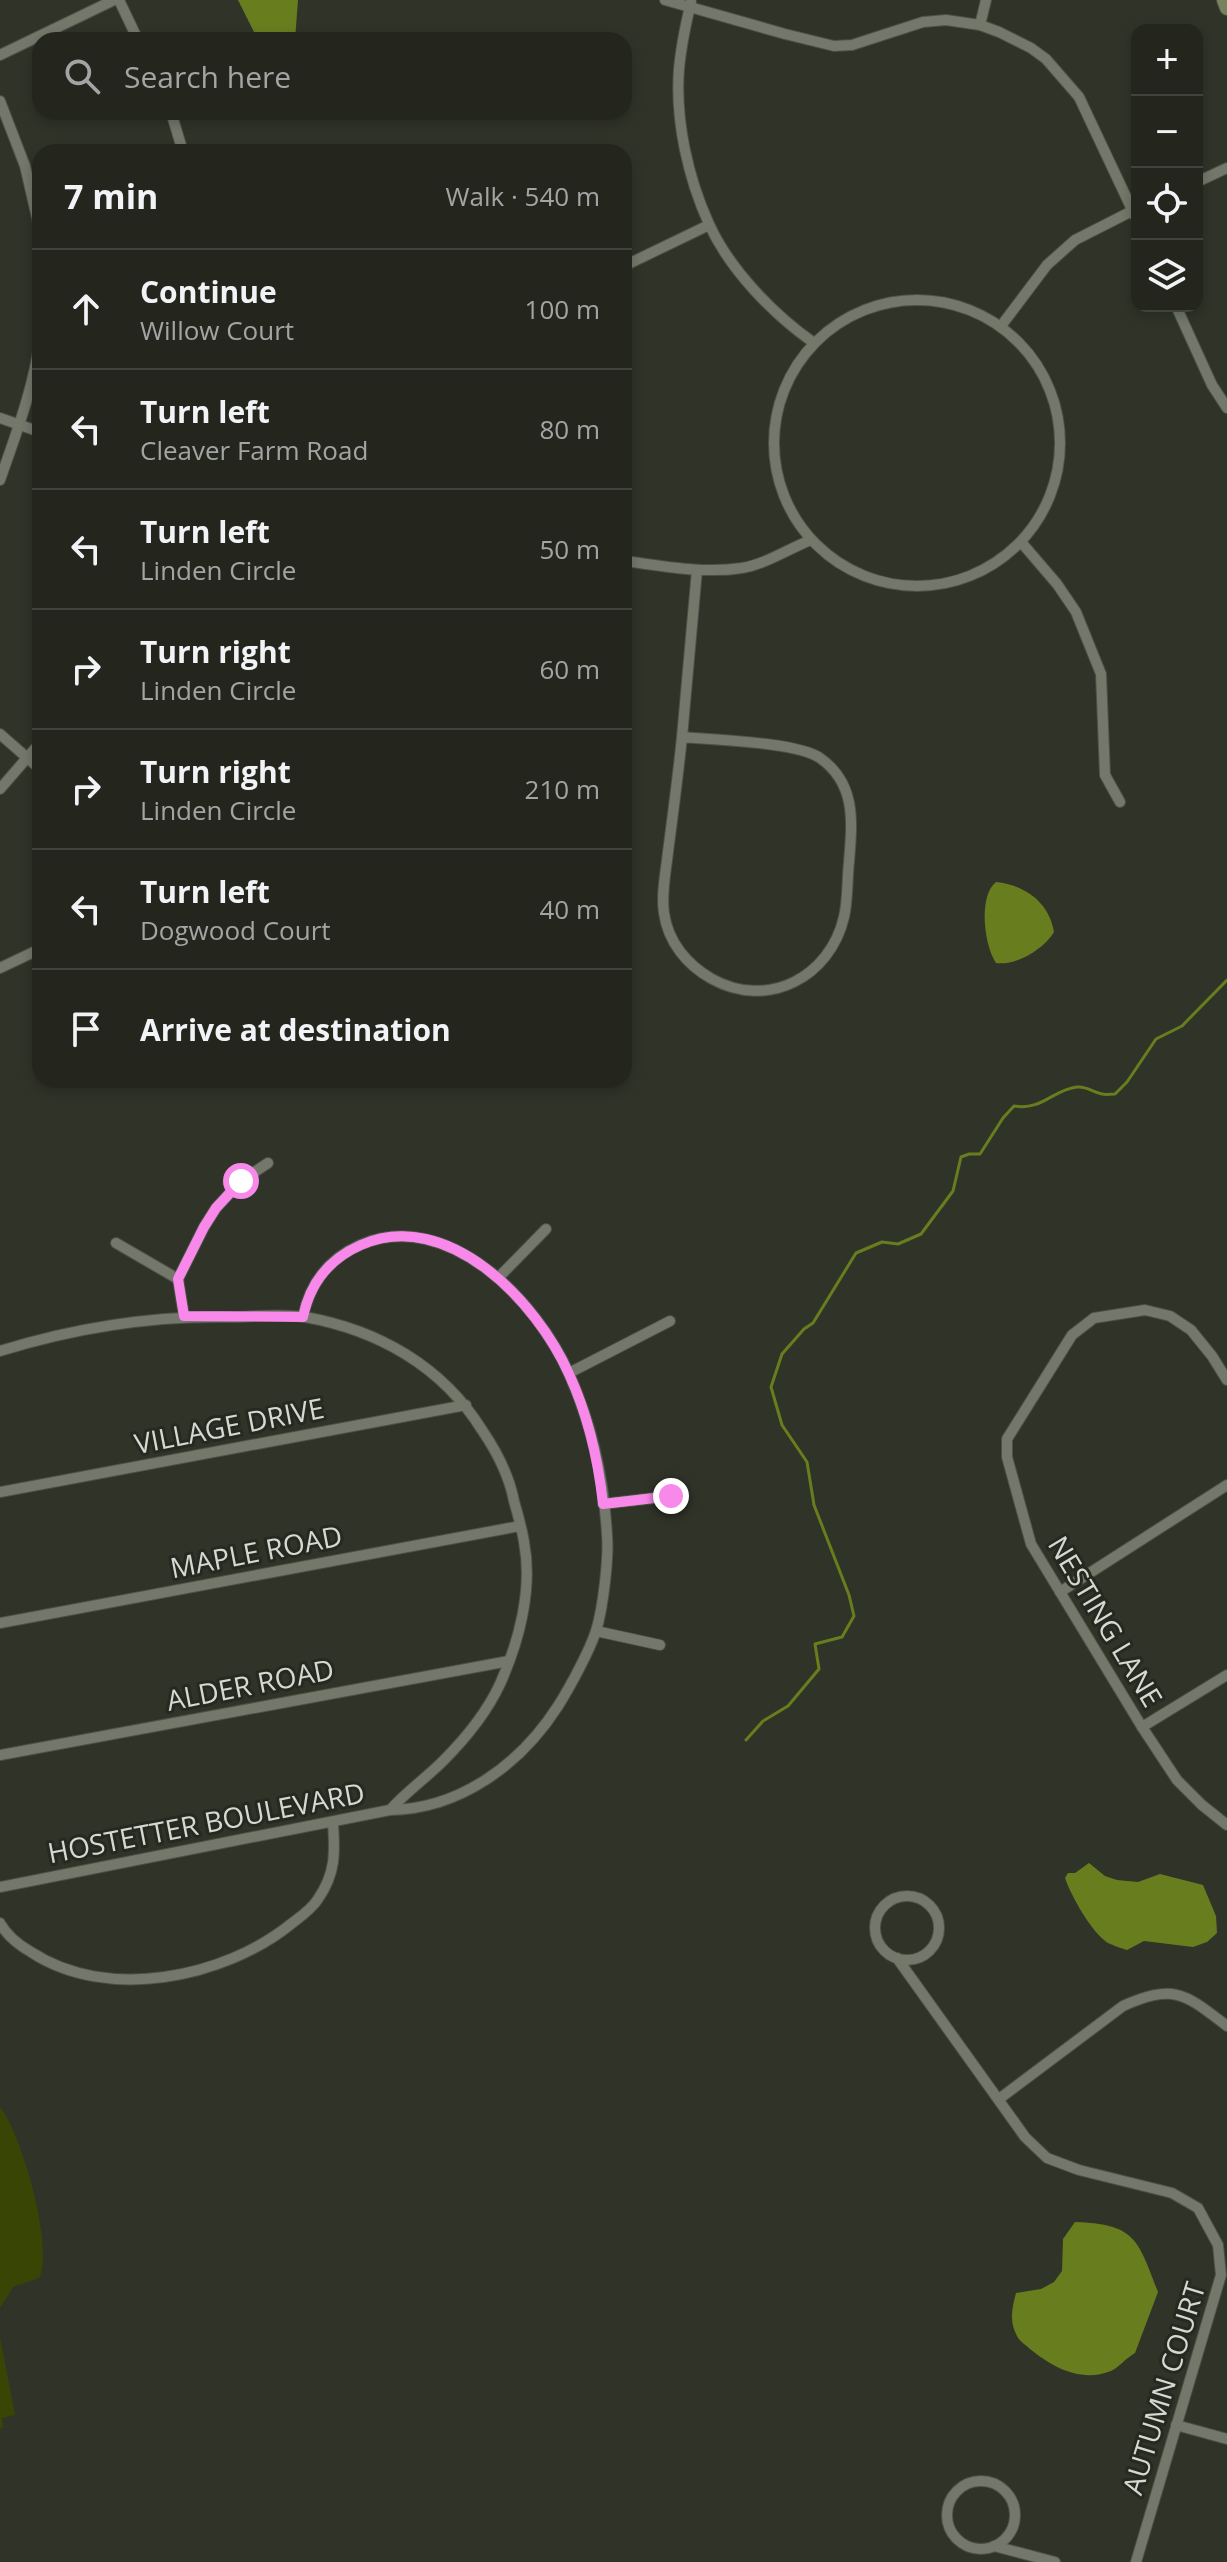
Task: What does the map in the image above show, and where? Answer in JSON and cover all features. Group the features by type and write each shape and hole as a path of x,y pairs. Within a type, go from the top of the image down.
{"street":[{"path":"49,32 116,0 134,32"},
{"path":"665,0 691,3 785,34 834,46 852,45 923,22 946,20 980,25 999,32 1031,48 1070,84 1131,203"},
{"path":"980,25 986,0"},
{"path":"1224,0 1227,8"},
{"path":"691,3 679,68 680,114 695,183 709,225 750,284 795,329 814,343"},
{"path":"0,55 32,40"},
{"path":"0,101 25,166 32,196"},
{"path":"173,120 181,144"},
{"path":"1203,179 1227,168"},
{"path":"1001,326 1060,252 1092,229 1131,215"},
{"path":"632,262 709,225"},
{"path":"919,299 948,303 976,311 1001,326 1020,342 1042,371 1056,405 1061,454 1057,478 1049,502 1036,523 1021,542 1001,559 979,573 954,582 902,586 876,581 830,558 794,518 782,494 775,468 773,441 776,414 784,388 797,364 814,343 837,324 862,310 890,302 919,299"},
{"path":"1179,312 1212,385 1227,408"},
{"path":"0,480 32,381"},
{"path":"0,418 32,429"},
{"path":"632,562 697,570 742,568 769,560 811,540"},
{"path":"1021,542 1076,612 1101,674 1105,775 1120,802"},
{"path":"682,737 794,748 819,757 837,774 848,791 852,814 844,917 834,942 820,963 802,979 780,988 760,991 735,989 701,973 684,959 671,938 664,913 697,570"},
{"path":"0,734 32,762"},
{"path":"0,789 32,752"},
{"path":"0,968 32,953"},
{"path":"184,1316 178,1279 204,1227 216,1208 241,1181 268,1163"},
{"path":"498,1278 546,1229"},
{"path":"303,1317 306,1299 315,1281 331,1263 350,1249 379,1237 439,1242 473,1258 519,1299 551,1340 569,1373 592,1438 600,1474 607,1536 596,1631 569,1689 551,1717 508,1765 486,1781 437,1803 412,1810 390,1810"},
{"path":"116,1243 178,1279"},
{"name":"NESTING LANE","path":"1227,1380 1191,1330 1170,1316 1145,1310 1094,1318 1072,1335 1007,1439 1007,1457 1031,1544 1177,1780 1227,1825"},
{"name":"HOSTETTER BOULEVARD","path":"0,1351 64,1332 184,1316 303,1317 364,1332 402,1350 429,1369 466,1405 496,1452 511,1486 525,1544 526,1568 521,1626 500,1684 474,1725 443,1761 407,1791 390,1810 0,1887"},
{"path":"569,1373 670,1321"},
{"name":"VILLAGE DRIVE","path":"0,1492 466,1405"},
{"path":"1060,1592 1227,1485"},
{"path":"603,1504 671,1496"},
{"name":"MAPLE ROAD","path":"0,1623 520,1526"},
{"path":"596,1631 660,1645"},
{"name":"ALDER ROAD","path":"0,1755 509,1661"},
{"path":"1142,1727 1227,1675"},
{"path":"0,1923 21,1946 44,1961 75,1971 129,1979 184,1974 213,1966 272,1940 317,1901 335,1860 333,1823"},
{"name":"AUTUMN COURT","path":"897,1958 907,1960 924,1955 939,1932 936,1913 926,1901 913,1896 901,1896 883,1905 875,1920 880,1945 887,1954 897,1958 1025,2137 1047,2158 1079,2170 1172,2193 1198,2208 1222,2244 1221,2275 1136,2562"},
{"path":"999,2099 1123,2006 1143,1997 1179,1994 1197,2003 1227,2026"},
{"path":"1176,2425 1227,2439"},
{"path":"994,2546 1009,2533 1014,2507 1002,2488 984,2481 971,2482 956,2491 948,2505 948,2523 952,2534 970,2547 981,2549 994,2546 1055,2562"}],"shaded area":[{"path":"238,0 298,0 296,32 254,32"},
{"path":"996,882 1017,887 1034,897 1047,912 1054,932 1029,955 1012,962 996,963 988,945 985,909 990,889"},
{"path":"1089,1863 1105,1876 1117,1880 1138,1882 1160,1874 1203,1885 1216,1916 1217,1933 1207,1942 1193,1947 1144,1941 1127,1950 1108,1943 1083,1914 1065,1878 1068,1873 1075,1873"},
{"path":"0,2107 26,2164 39,2218 43,2263 39,2278 13,2287 0,2308"},
{"path":"1075,2222 1110,2226 1132,2238 1145,2259 1158,2292 1135,2353 1113,2370 1100,2374 1078,2374 1048,2362 1019,2340 1012,2320 1016,2293 1041,2289 1054,2282 1062,2271 1063,2239"},
{"path":"0,2337 15,2415 2,2418 3,2428 0,2429"}],"waterway":[{"path":"746,1740 763,1721 788,1706 819,1669 815,1644 842,1637 854,1616 849,1595 814,1505 807,1462 782,1425 771,1387 782,1354 813,1323 856,1253 882,1242 898,1244 921,1234 953,1191 961,1157 980,1154 1014,1106 1040,1103 1077,1087 1115,1094 1127,1082 1156,1039 1182,1026 1227,980"}],"route":[{"path":"241,1181 216,1208 178,1279 184,1316 303,1317 306,1299 315,1281 331,1263 350,1249 379,1237 439,1242 473,1258 498,1278 551,1340 581,1402 600,1474 603,1504 671,1496"}]}
